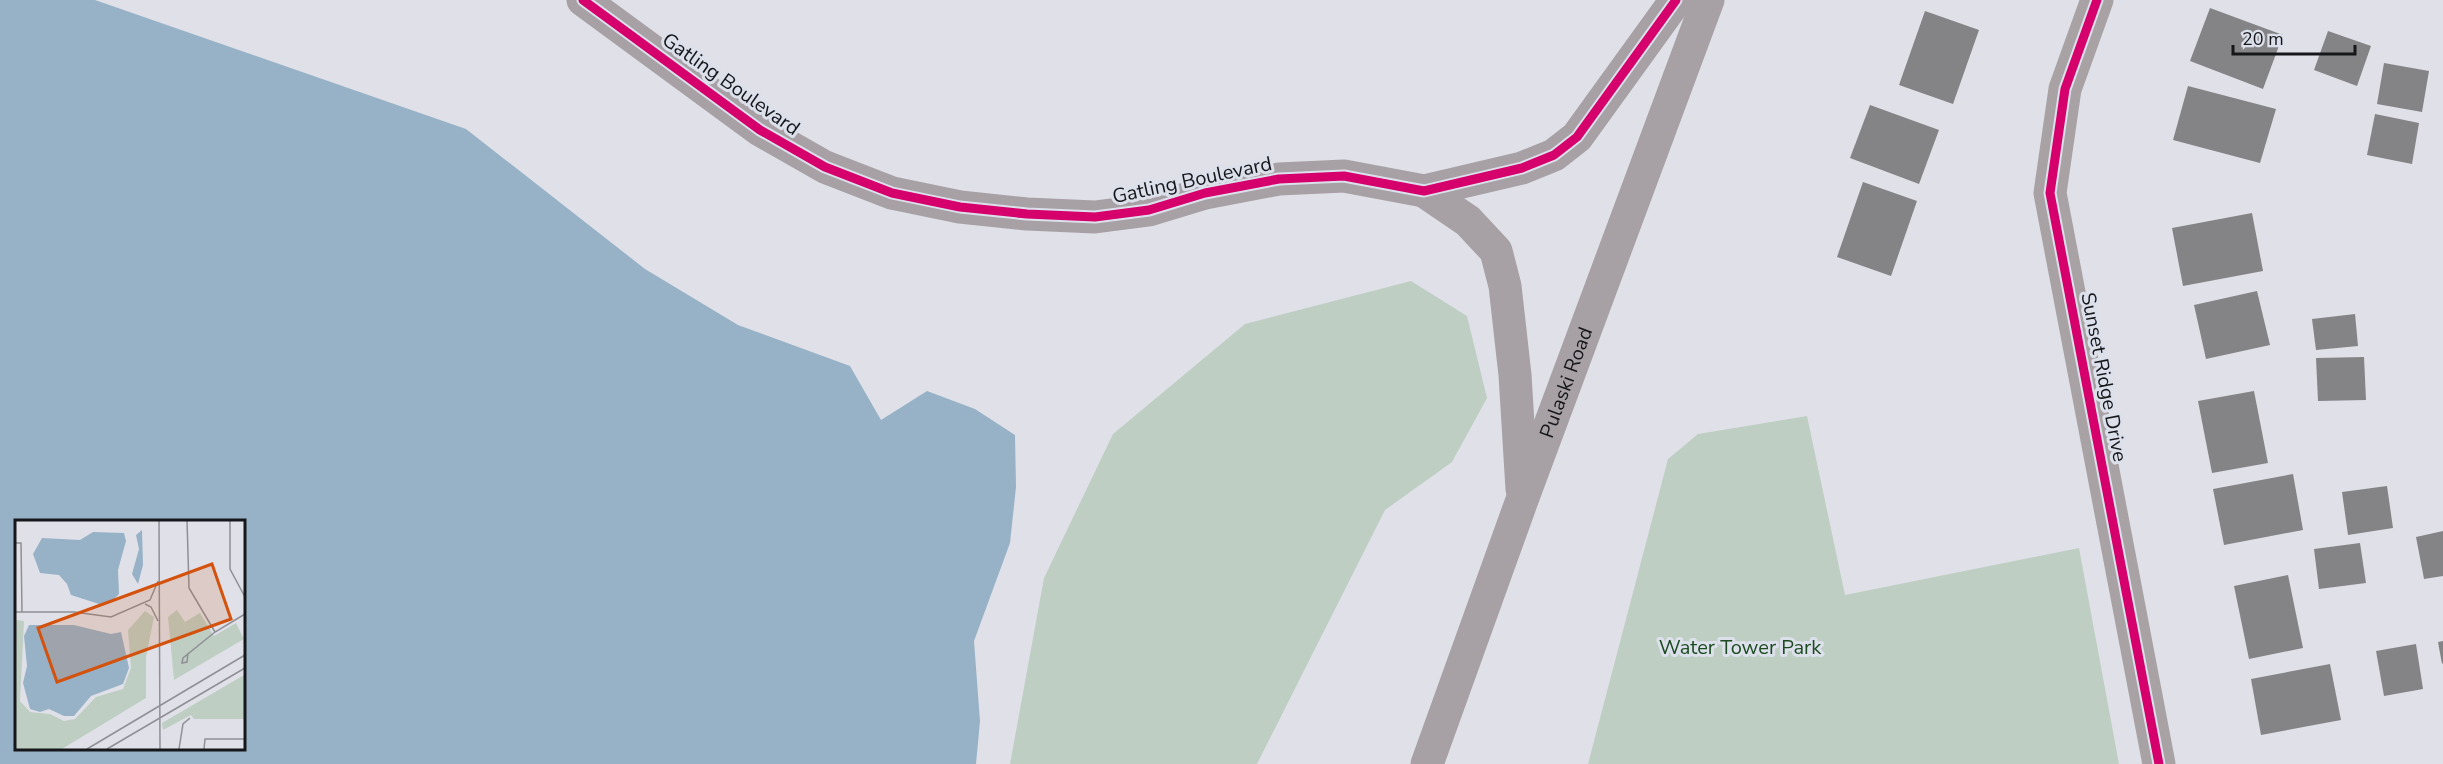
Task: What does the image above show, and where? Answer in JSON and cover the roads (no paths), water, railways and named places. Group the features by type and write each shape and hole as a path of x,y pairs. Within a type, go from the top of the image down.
{"street":[{"name":"Gatling Boulevard","path":"583,0 760,130 825,167 892,193 960,207 1027,214 1095,217 1149,210 1205,194 1279,179 1344,176 1424,191 1468,220 1496,251 1504,286 1515,375 1522,500"},
{"name":"Gatling Boulevard","path":"1424,191 1493,176 1554,155 1576,137 1676,0"},
{"name":"Pulaski Road","path":"1427,764 1522,500 1708,0"},
{"name":"Sunset Ridge Drive","path":"2097,0 2064,89 2050,193 2159,764"}],"water":[{"path":"0,0 95,0 466,129 645,269 738,325 850,366 881,420 927,391 975,409 1015,435 1016,487 1010,543 974,641 980,721 976,764 0,764"}],"park label":[{"name":"Water Tower Park","path":"1740,647"}]}
